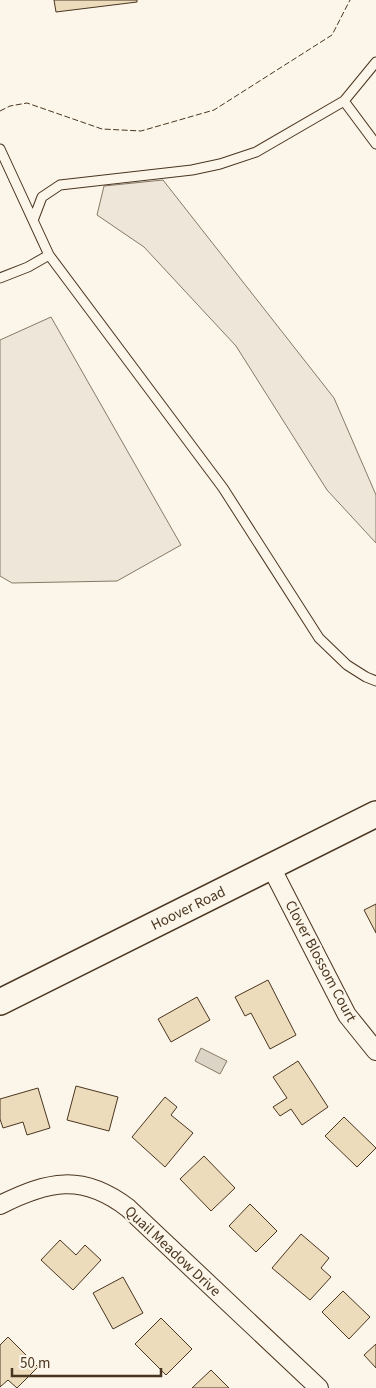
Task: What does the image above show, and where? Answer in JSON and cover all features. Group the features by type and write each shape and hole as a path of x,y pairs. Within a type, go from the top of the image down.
{"main road":[{"name":"Hoover Road","path":"0,1002 376,814"}],"street":[{"name":"Clover Blossom Court","path":"271,867 347,1015 376,1051"},
{"name":"Quail Meadow Drive","path":"0,1205 42,1186 60,1184 77,1184 112,1196 128,1208 319,1388"}],"lane":[{"path":"34,218 42,197 60,185 192,170 220,164 256,152 344,101 376,62"},
{"path":"344,101 376,144"},
{"path":"0,149 34,218 49,255 223,488 319,638 347,665 376,681"},
{"path":"0,278 28,267 49,255"}],"shaded area":[{"path":"163,180 334,398 376,495 376,543 327,490 236,346 144,247 97,215 104,186"},
{"path":"51,317 181,545 117,581 12,583 0,576 0,340"},
{"path":"201,1048 227,1061 220,1074 195,1061"}],"building":[{"path":"54,0 137,0 137,2 56,12"},
{"path":"376,904 376,933 364,910"},
{"path":"268,980 296,1035 270,1049 251,1013 245,1016 235,997"},
{"path":"197,997 210,1020 171,1042 158,1019"},
{"path":"298,1061 328,1107 302,1125 291,1109 280,1116 273,1107 287,1098 273,1077"},
{"path":"76,1086 118,1097 109,1131 67,1120"},
{"path":"38,1088 50,1128 27,1135 23,1122 3,1128 0,1119 0,1099"},
{"path":"165,1097 177,1107 171,1115 193,1133 165,1167 132,1137"},
{"path":"344,1117 376,1148 357,1167 325,1136"},
{"path":"204,1156 235,1188 211,1211 180,1179"},
{"path":"250,1204 277,1231 256,1252 229,1226"},
{"path":"301,1234 329,1258 321,1268 331,1277 310,1300 272,1268"},
{"path":"60,1240 76,1255 85,1245 101,1260 73,1290 41,1260"},
{"path":"123,1277 143,1313 113,1329 93,1293"},
{"path":"343,1291 370,1317 349,1339 322,1312"},
{"path":"161,1318 192,1349 166,1375 135,1344"},
{"path":"8,1337 38,1367 17,1388 8,1380 0,1387 0,1345"},
{"path":"376,1344 376,1368 364,1355"},
{"path":"211,1370 229,1388 192,1388"}],"fence":[{"path":"0,111 10,106 27,103 102,129 141,131 214,110 332,35 350,0"}]}
